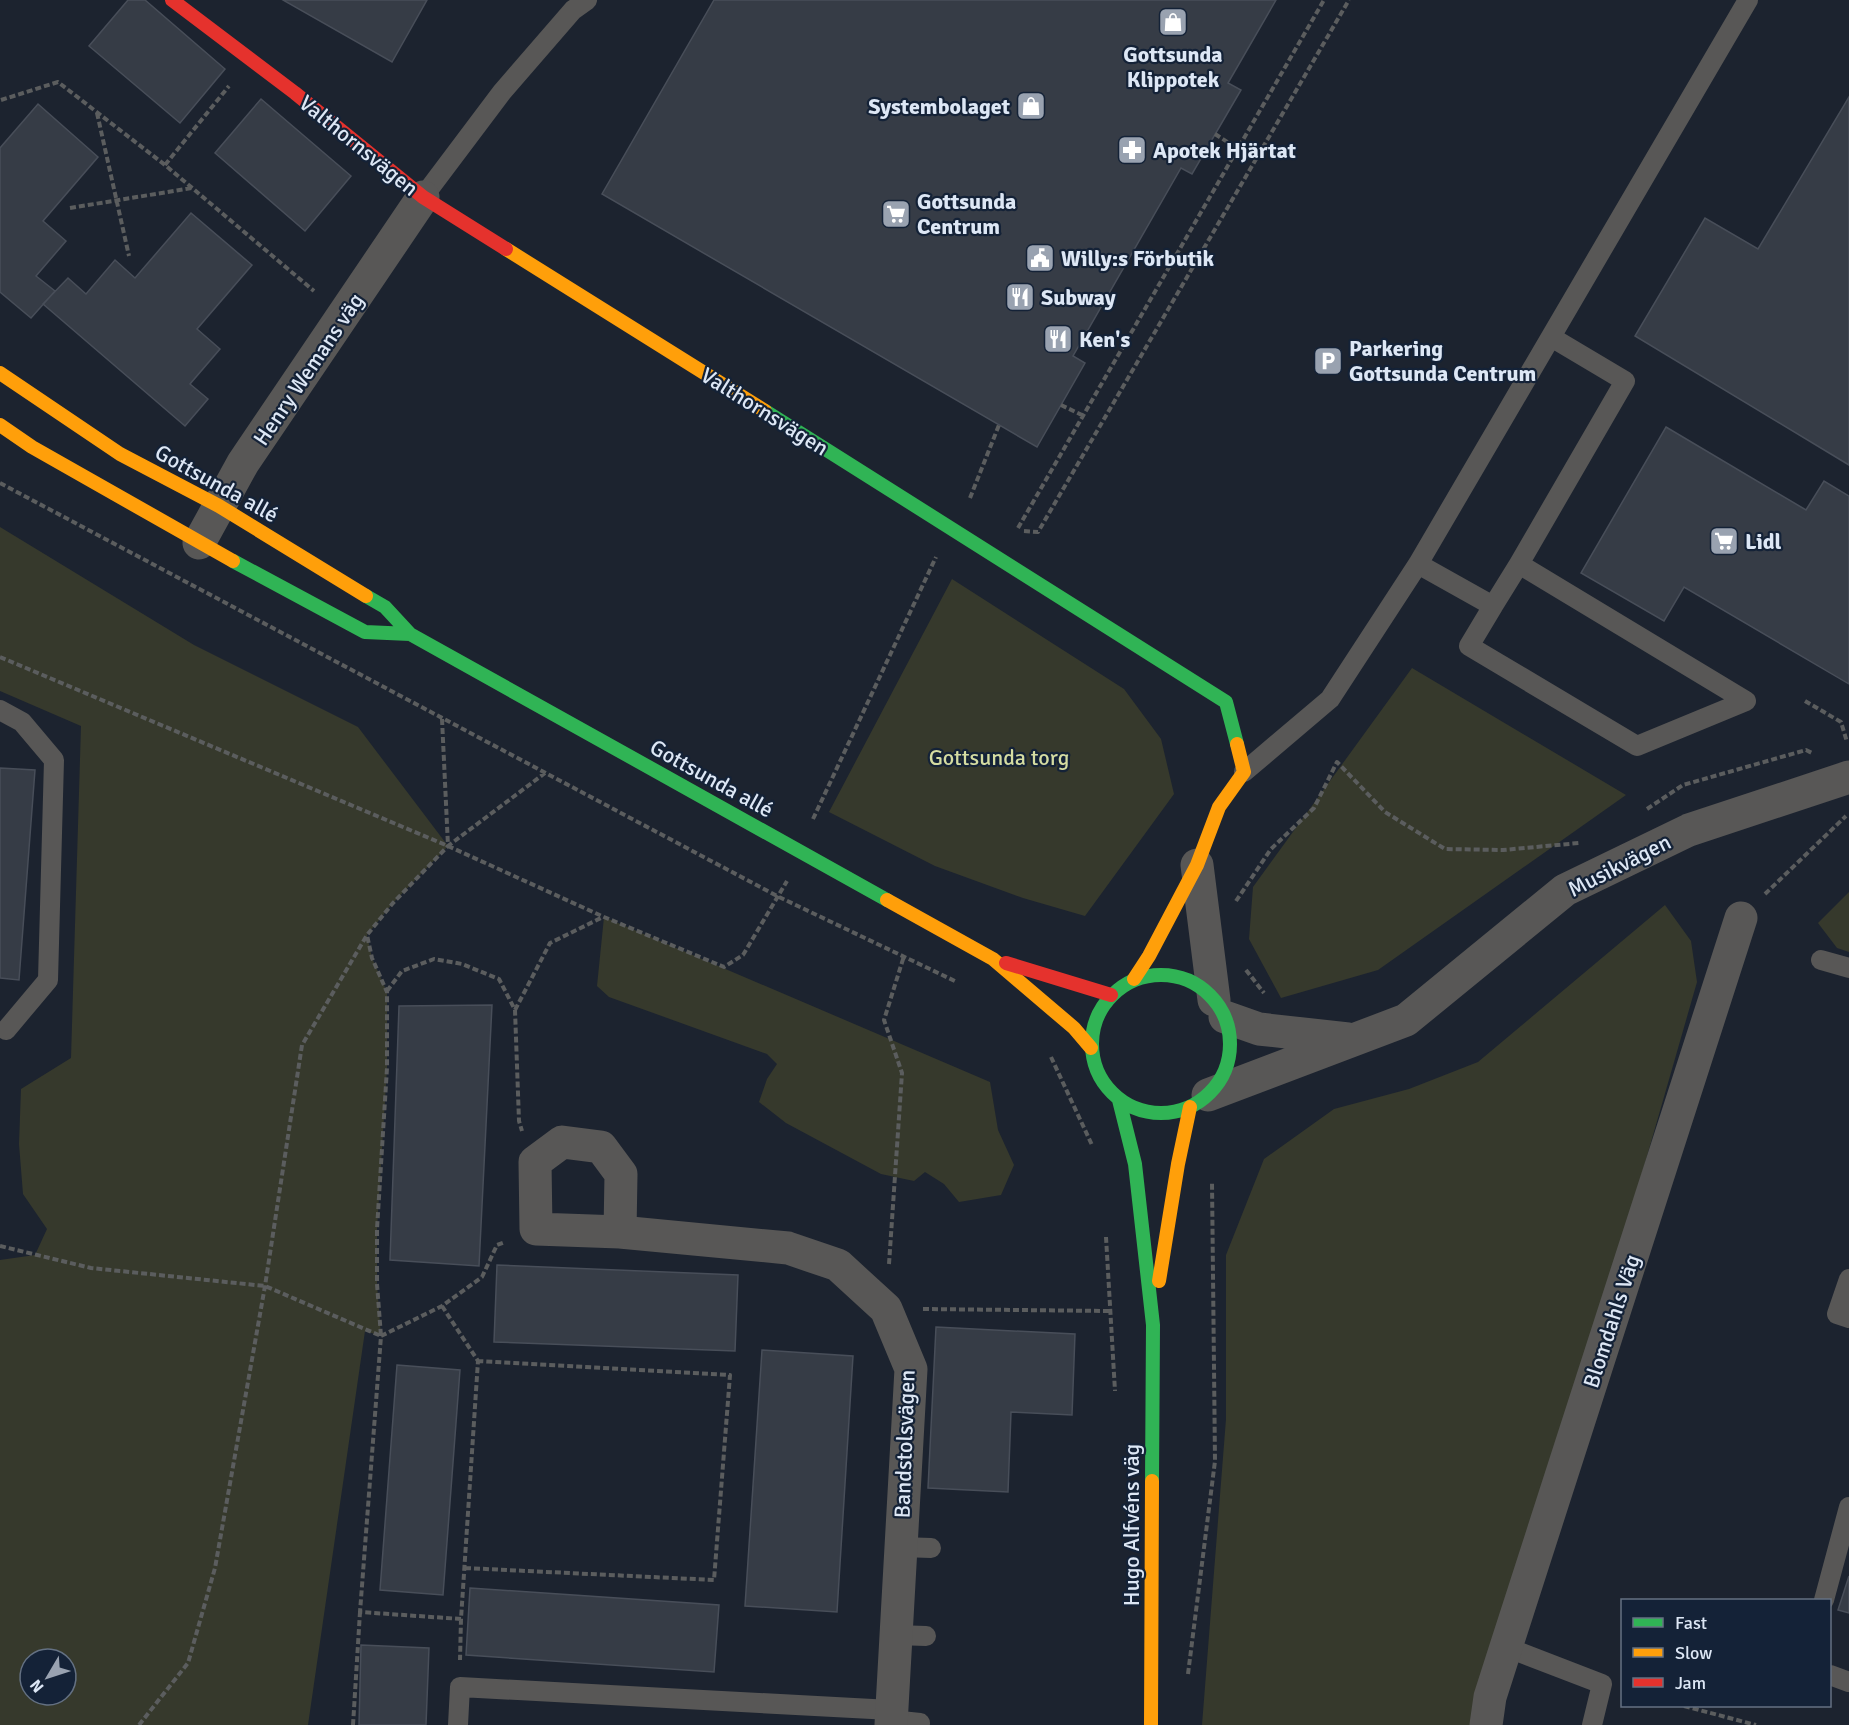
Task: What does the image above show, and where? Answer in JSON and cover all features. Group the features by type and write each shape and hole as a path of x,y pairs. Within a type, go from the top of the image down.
{"street":[{"name":"Valthornsvägen","path":"172,0 295,93 423,197 1226,702 1244,772"},
{"name":"Henry Wemans väg","path":"199,543 243,464 423,197"},
{"name":"Gottsunda allé","path":"0,373 120,454 219,506 385,607 410,634 993,959 1074,1028 1091,1048"},
{"name":"Gottsunda allé","path":"0,425 32,447 199,543 365,632 410,634"},
{"path":"1197,864 1219,1009 1229,1036 1229,1056 1221,1077 1199,1101 1168,1113 1147,1112 1119,1100 1099,1077 1091,1048 1096,1018 1111,995 1134,979 1149,956 1197,864 1219,807 1244,772"},
{"name":"Musikvägen","path":"1199,1101 1406,1020 1565,890 1689,830 1849,777"},
{"name":"Blomdahls Väg","path":"1486,1725 1490,1697 1741,918"},
{"name":"Gottsunda allé","path":"993,959 1111,995"},
{"path":"1134,979 1161,974 1181,977 1199,987 1219,1009"},
{"name":"Musikvägen","path":"1219,1009 1259,1029 1356,1040"},
{"name":"Hugo Alfvéns väg","path":"1119,1100 1135,1164 1153,1324 1150,1725"},
{"name":"Hugo Alfvéns väg","path":"1153,1324 1178,1164 1199,1101"},
{"path":"537,1229 535,1162 562,1142 600,1147 621,1174 620,1232"},
{"name":"Bandstolsvägen","path":"537,1229 620,1232 788,1248 838,1265 886,1309 911,1369 916,1548 911,1636 898,1719"}],"lane":[{"path":"423,197 502,92 573,10 586,0"},
{"path":"1244,772 1330,699 1418,564 1748,0"},
{"path":"1519,564 1746,701 1637,746 1469,646 1625,381 1551,337"},
{"path":"1418,564 1493,606"},
{"path":"0,710 22,722 54,760 48,981 6,1030"},
{"path":"1821,960 1849,968"},
{"path":"1849,1279 1838,1314 1849,1318"},
{"path":"1824,1599 1849,1507"},
{"path":"1506,1647 1602,1684 1592,1725"},
{"path":"1831,1675 1849,1682"},
{"path":"458,1725 460,1687 898,1719"}],"path":[{"path":"1009,524 1019,529 1324,0"},
{"path":"1016,531 1038,532 1349,0"},
{"path":"165,165 234,80"},
{"path":"2,100 58,82 165,165 314,291"},
{"path":"96,112 129,256"},
{"path":"1215,134 1238,149"},
{"path":"70,208 192,188"},
{"path":"1061,405 1084,416"},
{"path":"968,503 999,425"},
{"path":"0,483 779,897 965,986"},
{"path":"0,657 448,846 604,917 724,967 743,955 779,897 788,879 797,849 951,527"},
{"path":"1805,701 1841,722 1849,749"},
{"path":"442,718 448,846"},
{"path":"1646,810 1683,785 1806,750 1817,755"},
{"path":"1203,909 1227,914 1271,849 1314,808 1337,762 1385,812 1445,849 1503,850 1589,842"},
{"path":"139,1725 188,1663 215,1569 265,1287 302,1045 367,934 393,903 448,846 545,773"},
{"path":"1741,918 1849,813"},
{"path":"515,1010 550,943 604,917"},
{"path":"353,1725 381,1336 377,1284 377,1229 387,1068 387,992 372,958 367,934"},
{"path":"904,957 884,1020 902,1073 886,1309 1110,1311"},
{"path":"387,992 402,971 434,959 462,964 498,979 515,1010 519,1121 535,1162"},
{"path":"1240,962 1269,999"},
{"path":"1050,1056 1093,1146"},
{"path":"1178,1164 1213,1162 1215,1461 1187,1683"},
{"path":"0,1246 91,1268 265,1287 381,1336 442,1306 482,1277 497,1245 537,1229"},
{"path":"1106,1233 1116,1401"},
{"path":"442,1306 478,1361 461,1619 460,1687"},
{"path":"465,1568 714,1580 730,1375 478,1361"},
{"path":"360,1612 461,1619"},
{"path":"1688,1707 1756,1725"}],"green space":[{"path":"0,527 194,645 358,727 448,846 393,903 367,935 372,958 387,992 387,1068 377,1229 377,1284 381,1336 365,1331 308,1725 0,1725 0,1260 35,1255 47,1229 23,1194 19,1144 21,1089 71,1058 81,726 0,691"},
{"name":"Gottsunda torg","path":"952,579 1124,689 1161,739 1174,794 1085,916 1023,898 935,866 829,812"},
{"path":"1412,668 1626,795 1378,970 1281,998 1249,939 1253,887"},
{"path":"1849,892 1849,952 1837,948 1818,923"},
{"path":"1665,905 1691,941 1697,982 1506,1647 1486,1725 1202,1725 1226,1419 1226,1255 1264,1159 1334,1109 1409,1089 1478,1062"},
{"path":"604,917 990,1082 998,1130 1014,1165 1001,1195 959,1202 944,1184 925,1172 914,1181 881,1174 786,1123 759,1102 767,1079 777,1064 767,1054 609,997 597,986"}],"building":[{"path":"128,0 145,0 225,69 180,123 89,46"},
{"path":"283,0 427,0 392,62"},
{"name":"Gottsunda Centrum","path":"714,0 1276,0 1228,83 1241,90 1192,174 1181,168 1073,356 1085,363 1037,447 602,194"},
{"path":"1849,97 1849,465 1635,336 1705,218 1758,249"},
{"path":"261,99 351,176 305,231 215,153"},
{"path":"38,104 98,157 43,221 66,241 36,276 55,291 31,318 0,292 0,148"},
{"path":"191,213 252,265 197,329 220,349 190,384 208,399 185,426 43,304 68,278 86,294 115,260 135,278"},
{"name":"Lidl","path":"1666,427 1806,510 1824,481 1849,496 1849,684 1684,587 1664,621 1581,573"},
{"path":"0,768 35,770 19,980 0,978"},
{"path":"492,1005 479,1266 390,1260 399,1006"},
{"path":"497,1265 738,1275 735,1351 494,1342"},
{"path":"936,1327 1075,1334 1072,1415 1011,1412 1008,1492 928,1488"},
{"path":"762,1350 853,1356 837,1612 745,1606"},
{"path":"397,1365 460,1370 443,1595 380,1590"},
{"path":"1849,1576 1849,1613 1838,1610"},
{"path":"470,1588 719,1605 714,1672 466,1655"},
{"path":"361,1645 429,1648 426,1725 359,1725"}],"traffic: fast":[{"path":"765,411 1226,702 1237,744"},
{"path":"233,561 365,632 410,634"},
{"path":"366,596 385,607 410,634 887,900"},
{"path":"1161,975 1187,980 1210,995 1225,1018 1230,1044 1225,1070 1210,1093 1187,1108 1161,1113 1135,1108 1112,1093 1097,1070 1092,1044 1097,1018 1112,995 1135,980 1161,975"},
{"path":"1119,1100 1135,1164 1153,1325 1152,1481"}],"traffic: slow":[{"path":"506,249 765,411"},
{"path":"0,373 120,454 219,506 366,596"},
{"path":"0,425 32,447 233,561"},
{"path":"1134,979 1149,956 1197,865 1219,807 1244,772 1237,744"},
{"path":"887,900 993,959 1074,1028 1091,1048"},
{"path":"1159,1281 1178,1164 1190,1107"},
{"path":"1151,1725 1152,1481"}],"traffic: jam":[{"path":"172,0 295,93 423,197 506,249"},
{"path":"1006,963 1111,995"}],"place":[{"name":"Gottsunda Klippotek","path":"1173,22"},
{"name":"Systembolaget","path":"1031,106"},
{"name":"Apotek Hjärtat","path":"1132,150"},
{"name":"Gottsunda Centrum","path":"896,214"},
{"name":"Willy:s Förbutik","path":"1040,258"},
{"name":"Subway","path":"1020,297"},
{"name":"Ken's","path":"1058,339"},
{"name":"Parkering Gottsunda Centrum","path":"1328,361"},
{"name":"Lidl","path":"1724,541"}]}
